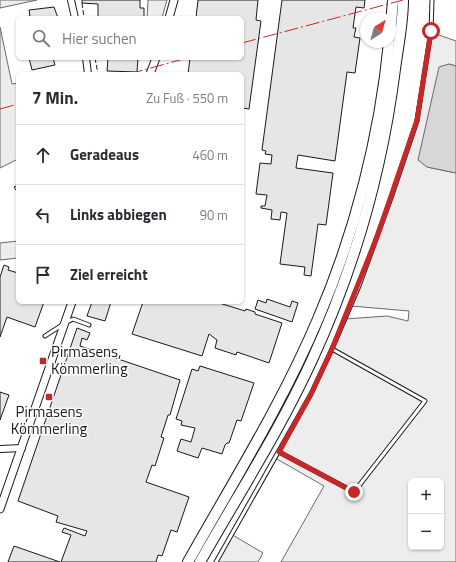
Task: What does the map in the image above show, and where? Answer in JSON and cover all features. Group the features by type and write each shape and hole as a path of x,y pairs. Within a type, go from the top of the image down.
{"highway":[{"path":"392,12 393,0"},
{"path":"200,562 312,360 339,296 361,234 388,124 403,0"},
{"path":"188,562 284,393 318,320 342,259 372,153 379,119 389,48"}],"street":[{"path":"71,0 75,16"},
{"path":"170,16 174,0"},
{"path":"86,60 88,72"},
{"path":"151,72 155,60"},
{"path":"0,510 71,304"},
{"path":"0,449 22,448"}],"lane":[{"path":"216,562 311,394 332,349 375,244 414,132 431,31 432,0"},
{"path":"45,336 73,319 89,325"},
{"path":"279,452 354,492 425,401 332,349"}],"shaded area":[{"path":"0,0 37,0 0,8"},
{"path":"148,0 167,0 163,16 147,16"},
{"path":"0,27 12,84 16,83 16,160 0,168"},
{"path":"430,32 456,41 456,66 449,64 427,167 456,173 456,562 281,562 324,486 275,458 311,394 345,319 387,316 408,321 409,311 351,306 413,132"},
{"path":"449,64 456,66 456,173 427,167 418,160 439,67"},
{"path":"16,241 16,258 0,260 0,243"},
{"path":"231,534 263,553 258,562 216,562"}],"building":[{"path":"82,0 140,0 140,8 144,8 144,16 98,16 98,4 82,3"},
{"path":"198,0 258,0 256,20 261,21 249,109 244,108 244,72 188,72 190,60 244,60 244,16 196,16"},
{"path":"282,0 365,0 364,8 356,7 353,28 356,28 354,37 360,38 355,73 347,72 335,161 298,155 296,168 333,173 326,225 318,224 311,276 304,275 305,267 280,264 287,213 281,212 280,220 271,219 272,210 261,208 261,206 265,206 267,195 256,194 260,163 271,164 272,155 265,154 266,151 262,150"},
{"path":"54,7 57,16 30,16 29,10"},
{"path":"30,60 54,60 55,65 32,70"},
{"path":"108,60 138,60 137,72 107,71"},
{"path":"4,265 9,267 8,270 16,272 16,304 43,304 35,327 7,317 0,337 0,277"},
{"path":"267,299 290,307 292,301 298,303 292,322 255,309 258,300 266,303"},
{"path":"91,304 110,304 105,321 87,316"},
{"path":"142,304 222,304 245,311 246,309 255,312 255,314 282,323 269,363 237,352 236,355 215,348 217,340 209,334 202,356 132,334"},
{"path":"77,328 90,333 87,340 82,338 80,346 180,380 170,415 168,415 161,437 164,438 155,466 152,465 146,482 189,497 177,532 171,530 162,556 158,555 156,562 61,562 71,535 62,532 64,528 85,536 87,531 56,522 58,516 18,501"},
{"path":"200,366 254,383 241,421 237,420 229,443 225,445 222,454 202,448 198,458 177,451 181,439 191,442 195,428 181,425 182,421 176,419 192,369 198,371"},
{"path":"0,392 9,395 0,420"},
{"path":"14,546 60,562 8,562"}],"fence":[{"path":"82,3 84,16"},
{"path":"95,60 98,72"}],"power":[{"path":"244,42 403,0"},
{"path":"136,72 180,60"},
{"path":"0,109 16,105"}],"place":[{"name":"Pirmasens, Kömmerling","path":"43,361"},
{"name":"Pirmasens Kömmerling","path":"49,397"}],"route":[{"path":"354,492 279,452 311,394 332,349 377,237 414,132 431,31"}]}
